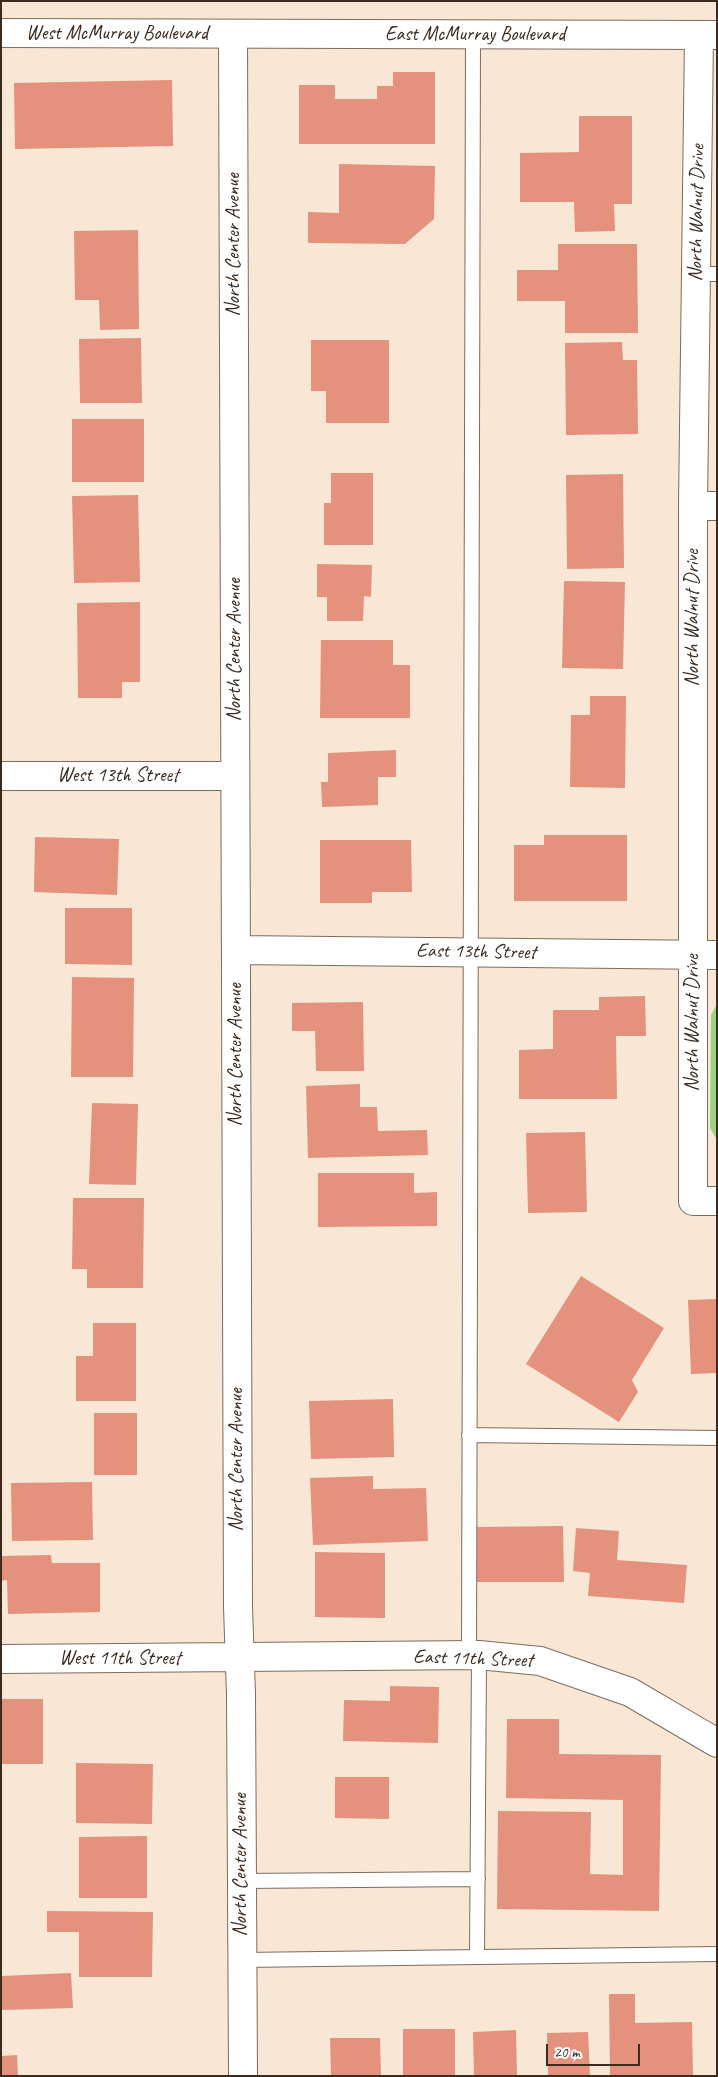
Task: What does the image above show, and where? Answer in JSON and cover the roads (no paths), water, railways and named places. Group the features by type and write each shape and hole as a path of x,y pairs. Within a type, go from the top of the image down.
{"street":[{"name":"West McMurray Boulevard","path":"1,33 233,34"},
{"name":"East McMurray Boulevard","path":"233,34 708,35"},
{"name":"North Center Avenue","path":"233,34 238,1597 243,2076"},
{"name":"North Walnut Drive","path":"705,1201 705,506 708,35"},
{"name":"West 13th Street","path":"1,776 235,776"},
{"name":"East 13th Street","path":"236,950 705,955"},
{"name":"East 11th Street","path":"240,1658 474,1656 540,1661 630,1692 717,1743"},
{"name":"West 11th Street","path":"1,1659 240,1658"}],"lane":[{"path":"473,35 469,1435 478,1879 477,1957"},
{"path":"469,1435 717,1438"},
{"path":"242,1881 478,1879"},
{"path":"242,1960 717,1954"}]}
